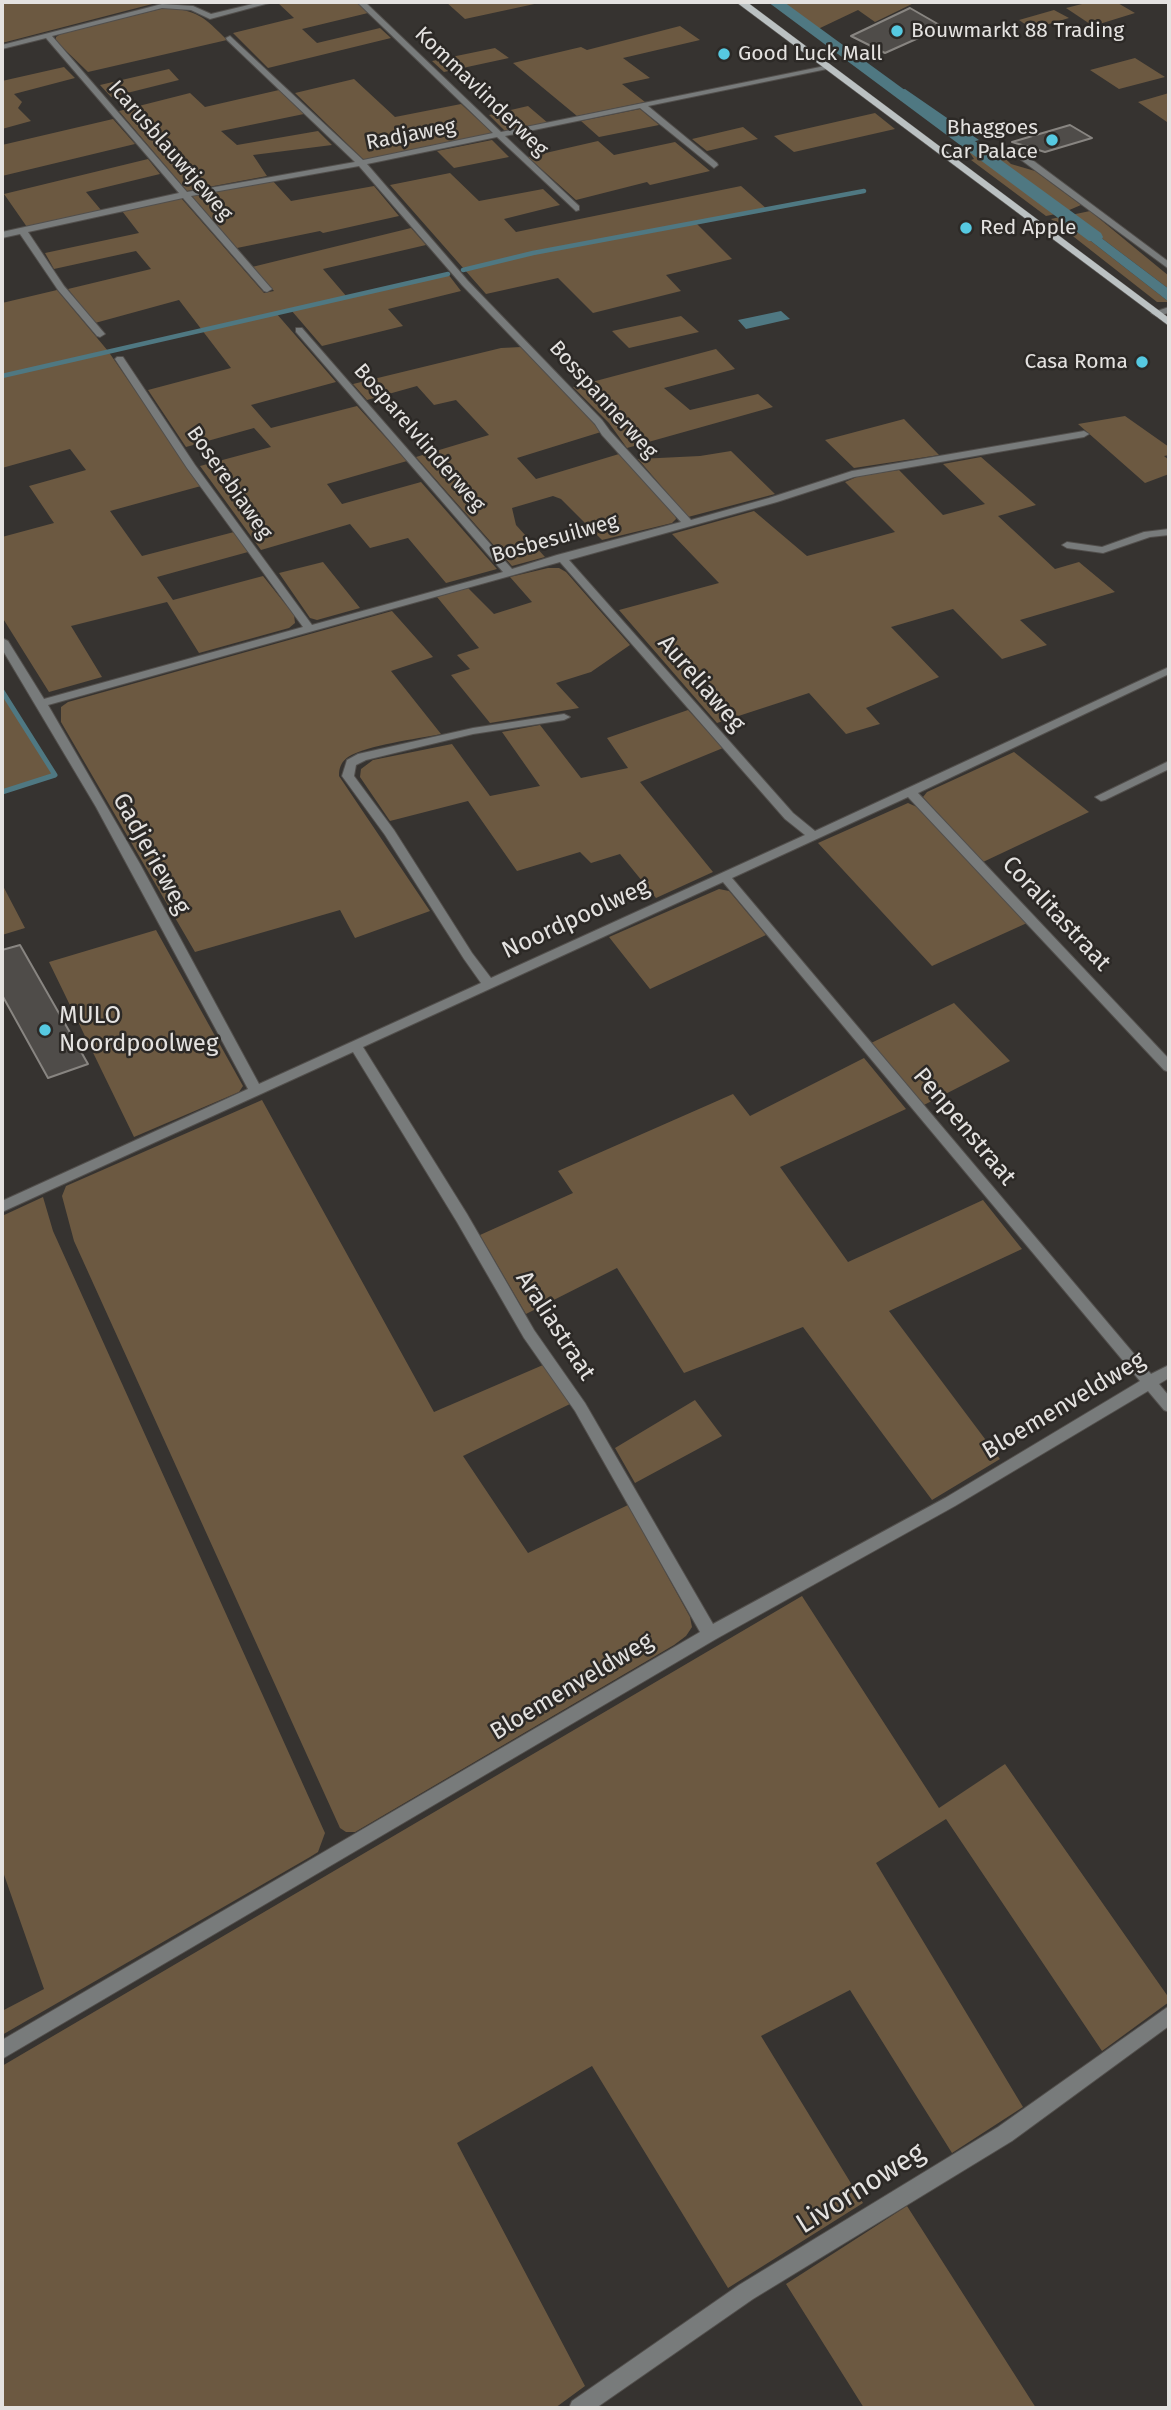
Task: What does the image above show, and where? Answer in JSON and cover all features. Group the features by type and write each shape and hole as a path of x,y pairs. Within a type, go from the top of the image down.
{"main road":[{"path":"741,2 1169,323"}],"street":[{"path":"2,47 162,6 193,8 210,17 269,2"},
{"name":"Kommavlinderweg","path":"361,2 576,208"},
{"name":"Icarusblauwtjeweg","path":"47,35 267,289"},
{"name":"Bosspannerweg","path":"230,38 361,163 445,260 599,422 687,522"},
{"name":"Radjaweg","path":"2,235 183,195 361,163 827,67"},
{"path":"643,106 715,165"},
{"path":"1012,149 1169,266"},
{"path":"23,230 61,288 100,334"},
{"path":"1156,313 1169,310"},
{"name":"Bosparelvlinderweg","path":"299,330 509,572"},
{"name":"Boserebiaweg","path":"120,359 191,466 309,628"},
{"name":"Bosbesuilweg","path":"42,704 773,500 852,474 1084,433"},
{"path":"1067,545 1103,550 1148,534 1169,531"},
{"name":"Aureliaweg","path":"561,557 789,816 814,836"},
{"name":"Gadjerieweg","path":"2,641 42,704 145,885 256,1091"},
{"name":"Noordpoolweg","path":"2,1207 910,792 1169,670"},
{"path":"489,984 468,956 390,833 348,776 351,764 362,757 473,732 564,717"},
{"path":"1101,797 1169,765"},
{"name":"Coralitastraat","path":"910,792 1169,1067"},
{"name":"Penpenstraat","path":"724,876 1169,1406"},
{"name":"Araliastraat","path":"356,1046 462,1218 529,1334 580,1407 710,1634"},
{"name":"Bloemenveldweg","path":"2,2050 710,1634 950,1502 1169,1371"},
{"name":"Livornoweg","path":"579,2408 746,2292 1005,2134 1169,2015"}],"shaded area":[{"path":"160,2 2,43 2,4"},
{"path":"277,2 357,2 368,13 302,29 317,43 380,28 391,38 268,68 233,33 294,18"},
{"path":"446,2 538,2 539,3 465,19"},
{"path":"781,2 916,2 875,22 858,10 818,29"},
{"path":"1090,2 1116,2 1135,13 1093,26 1066,8"},
{"path":"165,8 200,16 227,40 88,72 56,41 56,37 62,33"},
{"path":"1054,10 1069,18 1032,29 1019,20"},
{"path":"680,26 700,40 623,58 650,78 622,84 645,102 577,116 513,63 581,47 587,50"},
{"path":"495,48 509,58 444,72 432,61"},
{"path":"1135,58 1165,77 1119,89 1090,70"},
{"path":"64,67 75,78 14,94 22,102 18,108 31,121 2,129 2,81"},
{"path":"169,69 179,80 111,97 100,85"},
{"path":"354,79 395,117 461,104 494,134 364,160 295,93"},
{"path":"279,90 304,114 221,131 237,145 318,131 332,145 253,155 267,176 187,191 119,111 190,93 205,107"},
{"path":"1169,93 1167,122 1138,102"},
{"path":"528,106 548,123 505,131 489,115"},
{"path":"640,109 659,125 599,137 581,121"},
{"path":"875,113 895,129 794,152 774,136"},
{"path":"113,119 135,144 2,176 2,145"},
{"path":"743,127 758,139 707,151 692,139"},
{"path":"492,140 509,157 454,168 437,151"},
{"path":"598,141 614,155 675,142 710,171 650,185 647,182 576,200 528,157"},
{"path":"982,147 993,147 1011,164 1035,171 1081,205 1067,211"},
{"path":"968,150 1056,214 1046,216 971,160 974,159"},
{"path":"148,159 160,174 86,192 101,210 27,227 4,194"},
{"path":"450,173 479,201 543,189 560,205 504,219 516,232 741,186 768,210 697,224 732,259 666,275 681,291 593,313 558,278 486,294 390,185"},
{"path":"272,180 291,201 374,186 399,216 237,248 191,195"},
{"path":"181,198 264,293 274,291 252,267 411,228 426,245 323,269 347,297 448,274 461,291 388,309 403,326 322,346 291,310 276,313 336,382 251,405 271,428 357,406 407,461 327,484 342,504 421,482 497,569 446,583 408,538 370,548 350,524 261,550 200,466 271,447 254,428 186,447 148,390 231,368 179,300 95,323 68,289 151,269 136,251 54,269 45,253 139,233 122,211"},
{"path":"1090,211 1169,276 1169,289 1071,215"},
{"path":"1060,217 1169,302 1157,302 1051,219"},
{"path":"57,290 108,351 201,486 110,511 142,556 234,532 248,552 157,577 173,600 263,576 294,615 295,623 289,628 199,653 167,602 71,626 102,677 49,692 2,617 2,537 54,523 29,486 86,470 70,449 2,468 2,303"},
{"path":"681,316 699,332 629,348 612,331"},
{"path":"521,347 560,384 601,432 517,458 536,479 619,454 675,514 676,519 672,523 602,540 561,499 553,496 512,508 516,525 545,557 512,566 416,457 489,435 456,400 434,405 417,386 367,400 353,384 501,348"},
{"path":"716,349 735,369 664,388 690,410 758,394 773,407 627,448 609,423 573,387"},
{"path":"1125,416 1169,447 1169,455 1164,456 1169,460 1169,474 1145,483 1078,424"},
{"path":"904,419 939,455 854,468 825,440"},
{"path":"731,451 775,494 688,517 638,459 700,456"},
{"path":"981,457 1036,505 998,516 1055,569 1079,562 1115,592 1020,620 1047,645 1002,659 953,609 891,627 939,677 866,708 880,724 846,734 809,693 717,723 619,610 719,583 672,534 754,511 807,556 895,532 845,482 859,476 899,470 943,515 985,504 943,464"},
{"path":"323,562 360,608 317,620 310,618 279,573"},
{"path":"559,568 566,572 630,645 591,672 556,683 579,708 490,723 451,675 470,669 457,655 479,648 437,597 468,588 494,614 532,602 510,577"},
{"path":"392,611 433,657 391,671 441,734 357,753 344,761 339,776 430,911 355,938 340,910 195,952 61,722 61,707 68,702"},
{"path":"2,691 55,775 2,792"},
{"path":"688,710 723,748 640,782 713,872 656,898 620,854 591,863 580,852 517,871 468,801 390,821 360,777 361,769 373,760 452,744 490,796 540,786 502,732 540,725 581,778 628,768 607,738"},
{"path":"1014,752 1089,812 983,862 923,797 927,792"},
{"path":"908,803 917,807 1027,923 932,966 818,843"},
{"path":"2,884 25,928 2,935"},
{"path":"719,889 729,891 766,935 650,989 609,937"},
{"path":"156,930 243,1086 239,1092 134,1137 49,962"},
{"path":"954,1003 1010,1061 920,1107 869,1044"},
{"path":"864,1058 906,1109 780,1167 848,1262 983,1200 1022,1249 889,1311 1000,1459 932,1500 803,1327 684,1373 617,1268 526,1314 480,1235 573,1193 558,1171 733,1094 750,1116"},
{"path":"262,1100 434,1412 543,1365 570,1404 463,1456 528,1553 628,1505 690,1617 692,1627 686,1636 674,1645 355,1832 346,1832 340,1828 74,1241 62,1196 66,1186"},
{"path":"43,1197 53,1231 325,1833 318,1852 2,2035 2,2011 44,1989 2,1869 2,1216"},
{"path":"695,1400 722,1436 635,1483 615,1448"},
{"path":"802,1596 939,1808 1005,1764 1169,1998 1169,2002 1102,2051 946,1819 876,1863 1023,2107 952,2153 850,1990 761,2036 863,2203 728,2288 592,2066 457,2143 585,2386 555,2408 2,2408 2,2066"},
{"path":"907,2206 1036,2408 864,2408 786,2284"}],"water":[{"path":"905,89 979,140 962,145 891,92"},
{"path":"982,147 1067,211 1056,214 971,150"},
{"path":"1071,215 1169,289 1169,302 1060,217"},
{"path":"781,311 790,319 746,329 738,320"}],"building":[{"name":"Bouwmarkt 88 Trading","path":"910,8 943,27 885,53 851,36"},
{"name":"Bhaggoes Car Palace","path":"1070,125 1092,138 1045,152 1012,142"},
{"name":"MULO Noordpoolweg","path":"20,945 88,1064 48,1078 2,995 2,950"}],"waterway":[{"path":"775,2 1095,237"},
{"path":"463,270 533,253 864,191"},
{"path":"2,376 448,274"},
{"path":"2,691 55,775 2,792"}],"place":[{"name":"Bouwmarkt 88 Trading","path":"897,31"},
{"name":"Good Luck Mall","path":"724,54"},
{"name":"Bhaggoes Car Palace","path":"1052,140"},
{"name":"Red Apple","path":"966,228"},
{"name":"Casa Roma","path":"1142,362"},
{"name":"MULO Noordpoolweg","path":"45,1030"}]}
